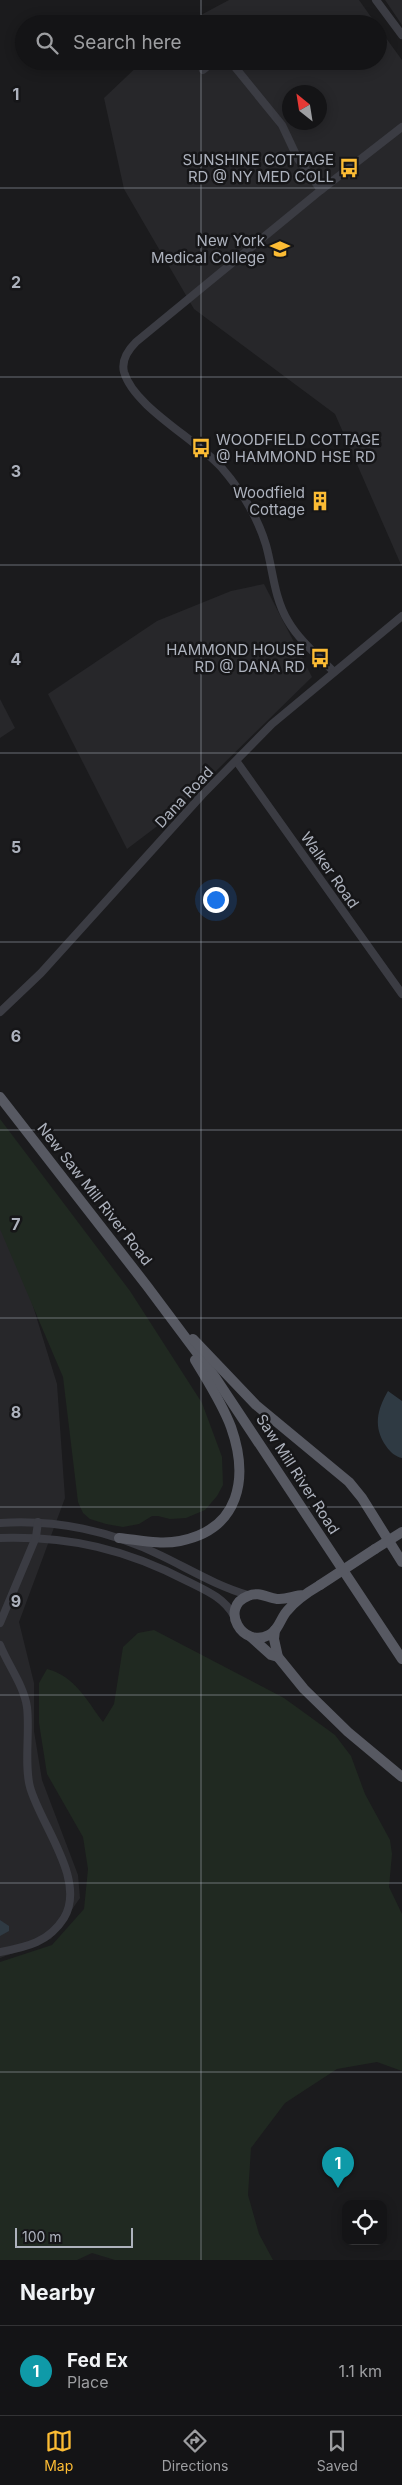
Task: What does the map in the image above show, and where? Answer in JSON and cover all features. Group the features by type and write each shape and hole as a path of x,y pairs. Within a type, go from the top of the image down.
{"main road":[{"name":"New Saw Mill River Road","path":"0,1097 165,1309"},
{"path":"119,1538 158,1543 180,1541 197,1536 213,1528 226,1517 234,1502 239,1485 240,1465 230,1426 221,1405 165,1309"},
{"path":"165,1309 256,1405 348,1482 362,1498 402,1562"},
{"name":"Saw Mill River Road","path":"165,1309 257,1439 402,1659"},
{"path":"402,1532 304,1595 281,1619 275,1630 274,1639 278,1656 324,1710 402,1777"},
{"path":"278,1656 271,1654 251,1637 241,1632 234,1616 236,1606 248,1595 260,1594 280,1600 304,1595"},
{"path":"270,1598 276,1605 281,1619"},
{"path":"251,1637 264,1637 275,1630"}],"street":[{"path":"376,0 402,35"},
{"path":"237,70 282,125 298,159 321,190"},
{"path":"333,671 305,644 288,622 275,590 259,525 242,494 218,464 148,406 134,389 124,371 124,360 128,350 136,342 321,190 402,127"},
{"name":"Dana Road","path":"0,1012 41,973 202,795 237,762 272,724 333,671 402,616"},
{"name":"Walker Road","path":"237,762 402,994"},
{"path":"0,1623 36,1537 38,1522"},
{"path":"0,1523 38,1522 72,1526 119,1538 161,1555 207,1580 248,1595"},
{"path":"0,1538 36,1537 94,1545 146,1561 214,1595 234,1616"},
{"path":"0,1645 26,1701 29,1785 68,1874 70,1900 66,1914 57,1928 44,1940 27,1947 0,1952"}],"shaded area":[{"path":"229,0 359,0 370,15 201,15"},
{"path":"385,0 402,0 402,25 398,19"},
{"name":"New York Medical College","path":"387,39 402,60 402,567 335,414 194,309 124,189 104,98 134,70 387,70"},
{"path":"264,584 312,677 168,818 127,849 48,694 157,621 231,591"},
{"path":"0,699 15,728 0,738"},
{"path":"0,1119 130,1291 202,1403 222,1457 223,1485 217,1496 205,1510 186,1518 170,1519 152,1516 139,1524 123,1527 90,1519 83,1513 78,1502 63,1377 0,1229"},
{"path":"0,1215 5,1215 57,1384 65,1498 19,1622 34,1683 34,1731 42,1780 78,1875 80,1898 51,1939 0,1958"},
{"path":"388,1391 402,1401 402,1458 389,1450 379,1432 379,1412"},
{"path":"154,1630 284,1698 335,1735 351,1756 365,1794 390,1840 392,1854 389,1887 402,1914 402,2071 377,2062 337,2069 285,2103 251,2148 248,2195 259,2234 273,2260 115,2260 92,2253 77,2260 0,2260 0,1962 52,1945 84,1909 88,1869 83,1837 47,1774 39,1723 39,1683 47,1669 57,1672 80,1690 103,1722 114,1704 123,1647 138,1633"},
{"path":"0,1920 9,1926 9,1931 0,1936"}],"place":[{"name":"SUNSHINE COTTAGE RD @ NY MED COLL","path":"349,168"},
{"name":"New York Medical College","path":"280,249"},
{"name":"WOODFIELD COTTAGE @ HAMMOND HSE RD","path":"201,448"},
{"name":"Woodfield Cottage","path":"320,501"},
{"name":"HAMMOND HOUSE RD @ DANA RD","path":"320,658"},
{"name":"Fed Ex","path":"338,2188"}]}
